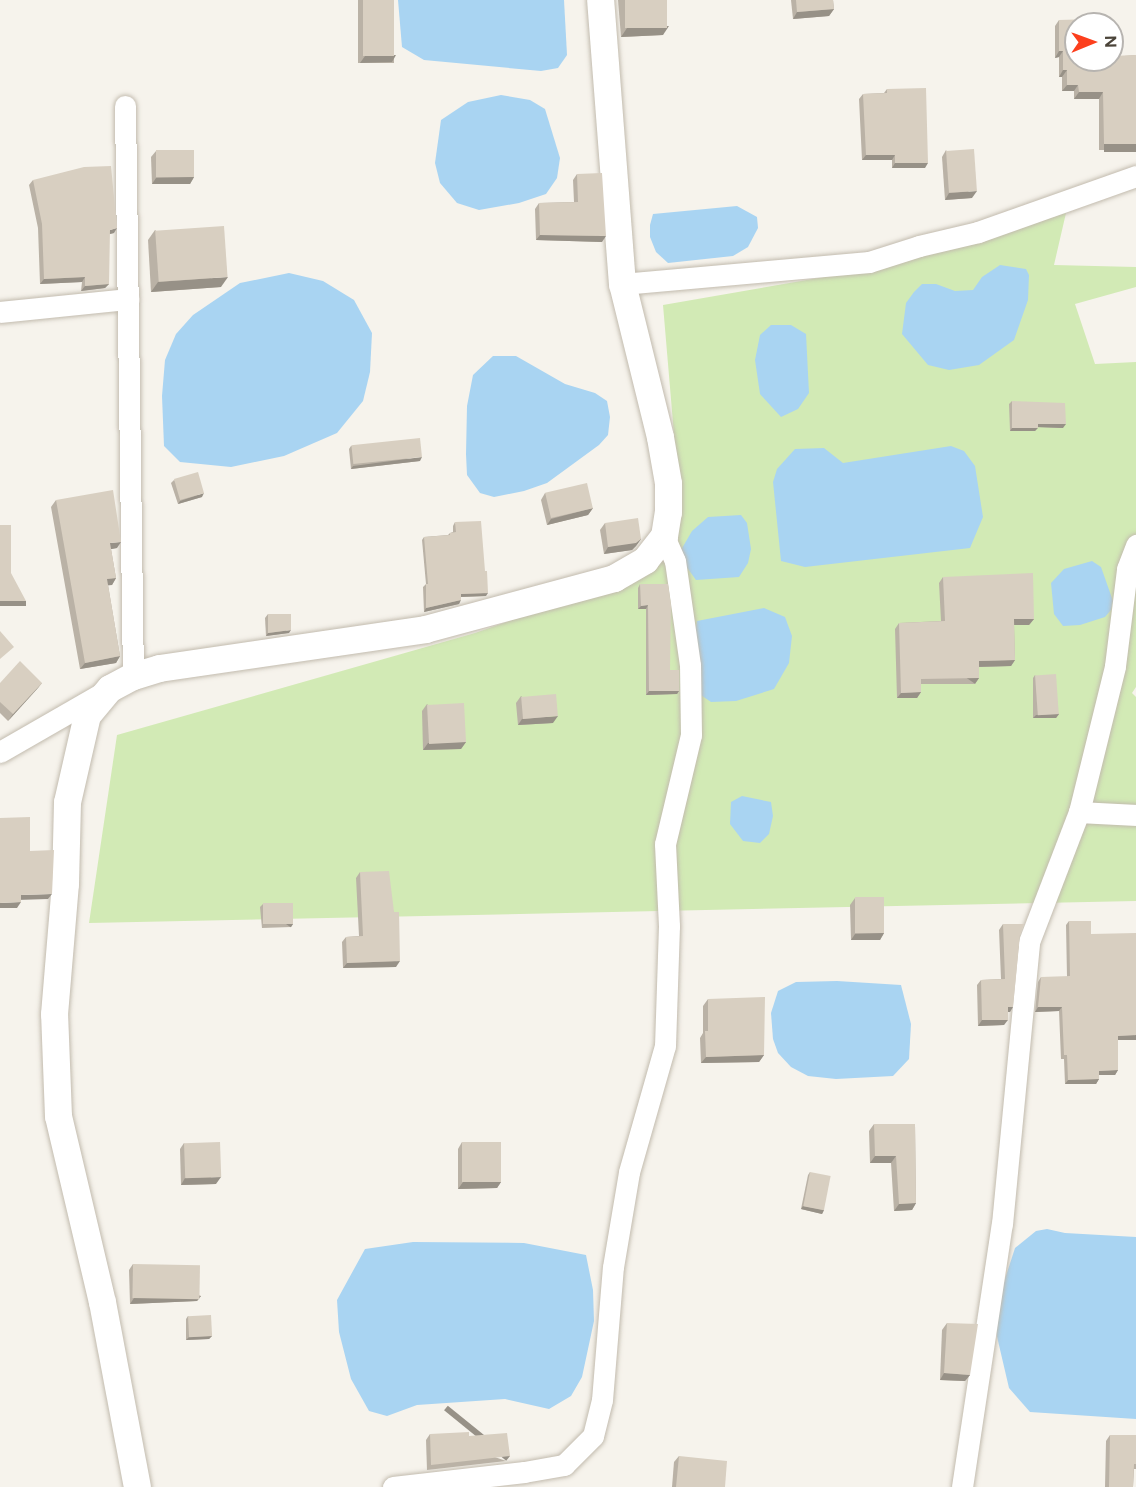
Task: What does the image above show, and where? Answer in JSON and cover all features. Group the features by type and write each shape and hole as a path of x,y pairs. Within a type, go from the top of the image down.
{"street":[{"path":"0,752 122,682 159,668 436,626 614,578 645,560 663,536 668,512 668,483 660,437 622,284 600,0"},
{"path":"125,106 128,299 122,682 87,715 68,802 65,884 54,1014 58,1116 102,1302 137,1487"},
{"path":"622,284 869,262 919,246 978,232 1136,176"},
{"path":"0,312 128,299"},
{"path":"393,1487 524,1472 564,1465 592,1436 602,1400 613,1267 629,1172 665,1046 669,926 665,844 691,735 690,665 675,561 663,536"},
{"path":"962,1487 1002,1224 1029,942 1079,812 1115,666 1128,569 1136,545"},
{"path":"1079,812 1136,815"}],"green space":[{"path":"1066,213 1054,265 1136,267 1136,287 1075,304 1095,364 1136,362 1136,687 1132,693 1136,697 1136,901 89,923 117,735 475,633 648,572 681,517 663,305 847,273"}],"water":[{"path":"398,0 564,0 567,55 558,68 541,71 424,60 402,47"},
{"path":"501,95 530,100 545,109 560,158 557,178 546,194 519,203 479,210 457,203 440,183 435,163 441,120 468,102"},
{"path":"737,206 757,217 758,228 748,247 733,256 668,263 656,252 650,237 653,214"},
{"path":"1000,265 1026,269 1029,275 1028,300 1014,340 979,365 949,370 928,365 902,334 906,303 922,284 936,284 955,291 973,290 982,277"},
{"path":"289,273 323,281 354,300 372,333 370,372 363,401 337,433 284,456 231,467 180,462 164,446 162,396 165,360 176,334 193,315 240,283"},
{"path":"771,325 791,325 806,334 809,393 798,409 781,417 760,394 755,360 760,335"},
{"path":"493,356 516,356 565,384 595,393 607,401 610,417 608,435 599,445 547,483 524,491 494,497 480,493 467,475 466,454 467,406 473,375"},
{"path":"951,446 964,451 975,466 983,517 970,548 805,567 781,561 773,482 777,469 795,449 824,448 843,463"},
{"path":"741,515 747,523 751,549 748,563 739,577 696,580 678,555 692,531 708,517"},
{"path":"1092,561 1101,567 1113,601 1111,610 1105,617 1080,625 1063,626 1054,614 1051,583 1064,569"},
{"path":"764,608 785,617 792,636 789,663 774,689 736,701 711,702 695,691 694,639 697,621"},
{"path":"742,796 771,802 773,816 769,834 760,843 743,841 730,824 731,802"},
{"path":"837,981 901,985 911,1024 909,1059 893,1076 836,1079 808,1076 791,1067 778,1053 773,1039 771,1013 778,991 796,982"},
{"path":"1047,1229 1065,1233 1136,1237 1136,1419 1030,1412 1009,1388 995,1328 1001,1291 1015,1248 1036,1231"},
{"path":"413,1242 524,1243 586,1255 593,1290 594,1321 582,1377 571,1396 549,1409 505,1399 417,1405 387,1416 369,1411 351,1379 339,1332 337,1300 365,1249"}],"building":[{"path":"363,0 394,0 394,56 363,56"},
{"path":"625,0 667,0 667,28 625,28"},
{"path":"796,0 833,0 834,9 797,12"},
{"path":"1059,20 1064,20 1064,70 1063,51 1059,51"},
{"path":"1136,55 1136,144 1104,144 1103,92 1079,92 1078,85 1067,85 1067,72 1124,72 1124,56"},
{"path":"926,88 928,163 895,163 895,155 866,155 863,94 887,93 887,89"},
{"path":"974,149 977,191 949,193 946,151"},
{"path":"156,150 194,150 194,177 156,177"},
{"path":"111,166 117,228 110,230 109,284 85,286 85,277 44,279 42,224 33,180 84,167"},
{"path":"602,173 606,236 540,235 539,203 578,202 577,174"},
{"path":"224,226 228,277 159,282 155,231"},
{"path":"1012,401 1065,403 1066,424 1038,424 1038,428 1012,428"},
{"path":"420,438 422,457 353,464 351,445"},
{"path":"198,472 204,493 180,500 174,479"},
{"path":"587,483 593,508 551,518 545,493"},
{"path":"113,490 121,542 110,543 116,578 107,579 120,656 85,663 56,500"},
{"path":"638,518 641,539 636,543 608,547 605,523"},
{"path":"481,521 488,593 461,594 461,600 426,608 426,584 428,584 424,537 450,535 456,532 455,522"},
{"path":"0,525 11,525 11,573 26,601 0,601"},
{"path":"1033,573 1034,619 1014,619 1015,660 979,661 979,678 921,679 921,692 901,693 899,623 945,621 943,577"},
{"path":"640,584 668,584 671,605 670,670 679,670 679,691 649,691 648,605 641,606"},
{"path":"268,614 291,614 291,630 268,633"},
{"path":"0,631 14,647 0,659"},
{"path":"20,661 42,683 13,714 0,702 0,683"},
{"path":"1056,674 1059,714 1038,715 1035,675"},
{"path":"556,694 558,716 523,719 521,697"},
{"path":"464,703 466,742 429,744 427,705"},
{"path":"30,817 30,851 54,850 52,894 21,895 21,902 0,903 0,818"},
{"path":"389,871 394,912 399,912 400,961 347,963 346,937 363,936 360,872"},
{"path":"855,897 884,897 884,933 855,933"},
{"path":"263,903 293,903 293,924 263,924"},
{"path":"1069,921 1091,921 1091,934 1136,933 1136,1035 1118,1036 1118,1070 1099,1071 1099,1079 1068,1080 1067,1055 1064,1055 1062,1007 1038,1007 1041,977 1070,976"},
{"path":"1003,924 1024,924 1020,935 1013,1007 1008,1007 1008,1020 982,1020 981,980 1005,979"},
{"path":"765,997 764,1055 706,1057 705,1031 708,1031 708,999"},
{"path":"874,1124 915,1124 916,1203 899,1204 896,1156 875,1156"},
{"path":"220,1142 221,1177 185,1178 184,1143"},
{"path":"462,1142 501,1142 501,1182 462,1182"},
{"path":"810,1172 831,1176 824,1210 803,1206"},
{"path":"133,1264 200,1265 199,1299 132,1298"},
{"path":"211,1315 212,1336 189,1337 188,1316"},
{"path":"947,1323 978,1324 970,1375 944,1373"},
{"path":"469,1432 469,1436 507,1433 510,1456 431,1465 430,1434"},
{"path":"1110,1435 1136,1435 1133,1487 1109,1487"},
{"path":"679,1456 727,1461 725,1487 676,1487"}]}
